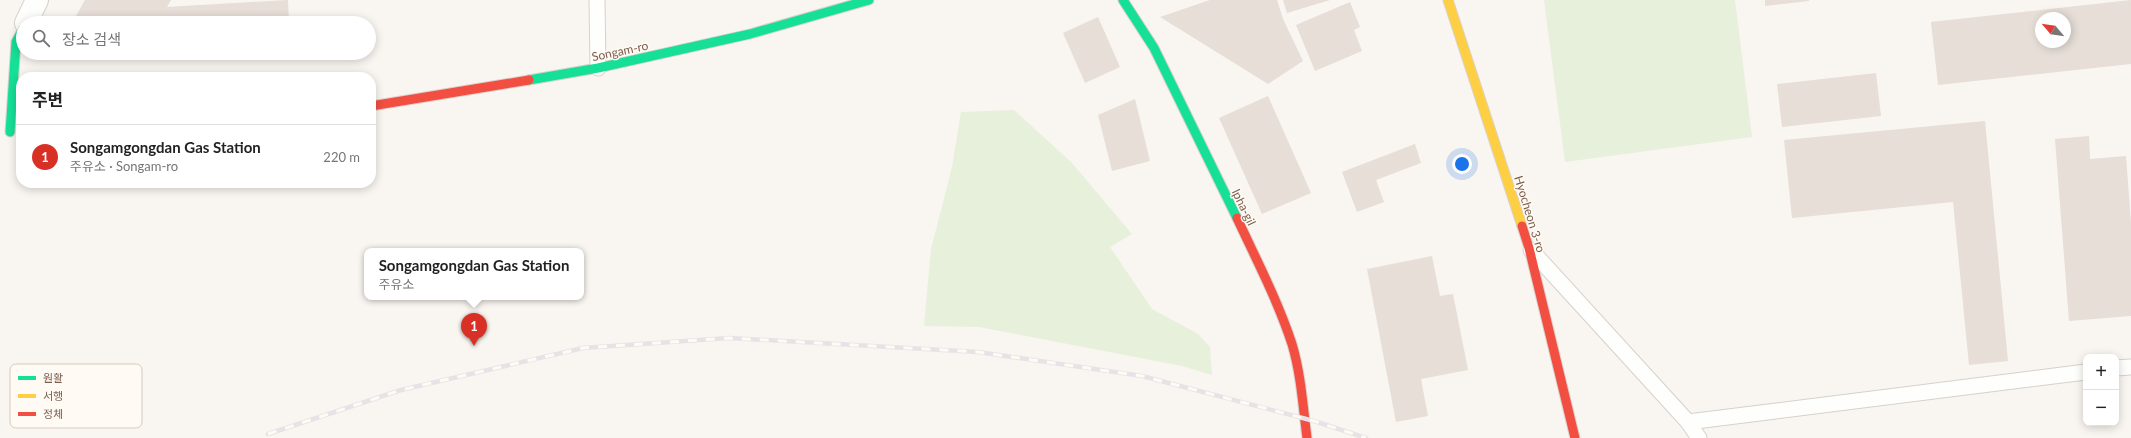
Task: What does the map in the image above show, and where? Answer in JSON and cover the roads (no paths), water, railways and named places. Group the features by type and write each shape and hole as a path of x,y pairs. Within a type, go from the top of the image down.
{"street":[{"path":"29,16 37,0"},
{"name":"Songam-ro","path":"376,105 598,68 750,34 869,0"},
{"name":"Ipha-gil","path":"1123,0 1154,48 1264,275 1292,345 1302,395 1307,438"},
{"name":"Hyocheon 3-ro","path":"1448,0 1529,248 1575,438"},
{"path":"10,132 16,42"},
{"path":"0,132 16,131"}],"lane":[{"path":"597,0 598,68"},
{"path":"1529,248 1688,422 1699,438"},
{"path":"2119,368 2131,366"},
{"path":"1688,422 2083,372"}],"railway":[{"path":"268,434 401,390 583,348 729,338 978,352 1142,376 1314,421 1366,438"}],"place":[{"name":"Songamgongdan Gas Station","path":"474,346"}]}
